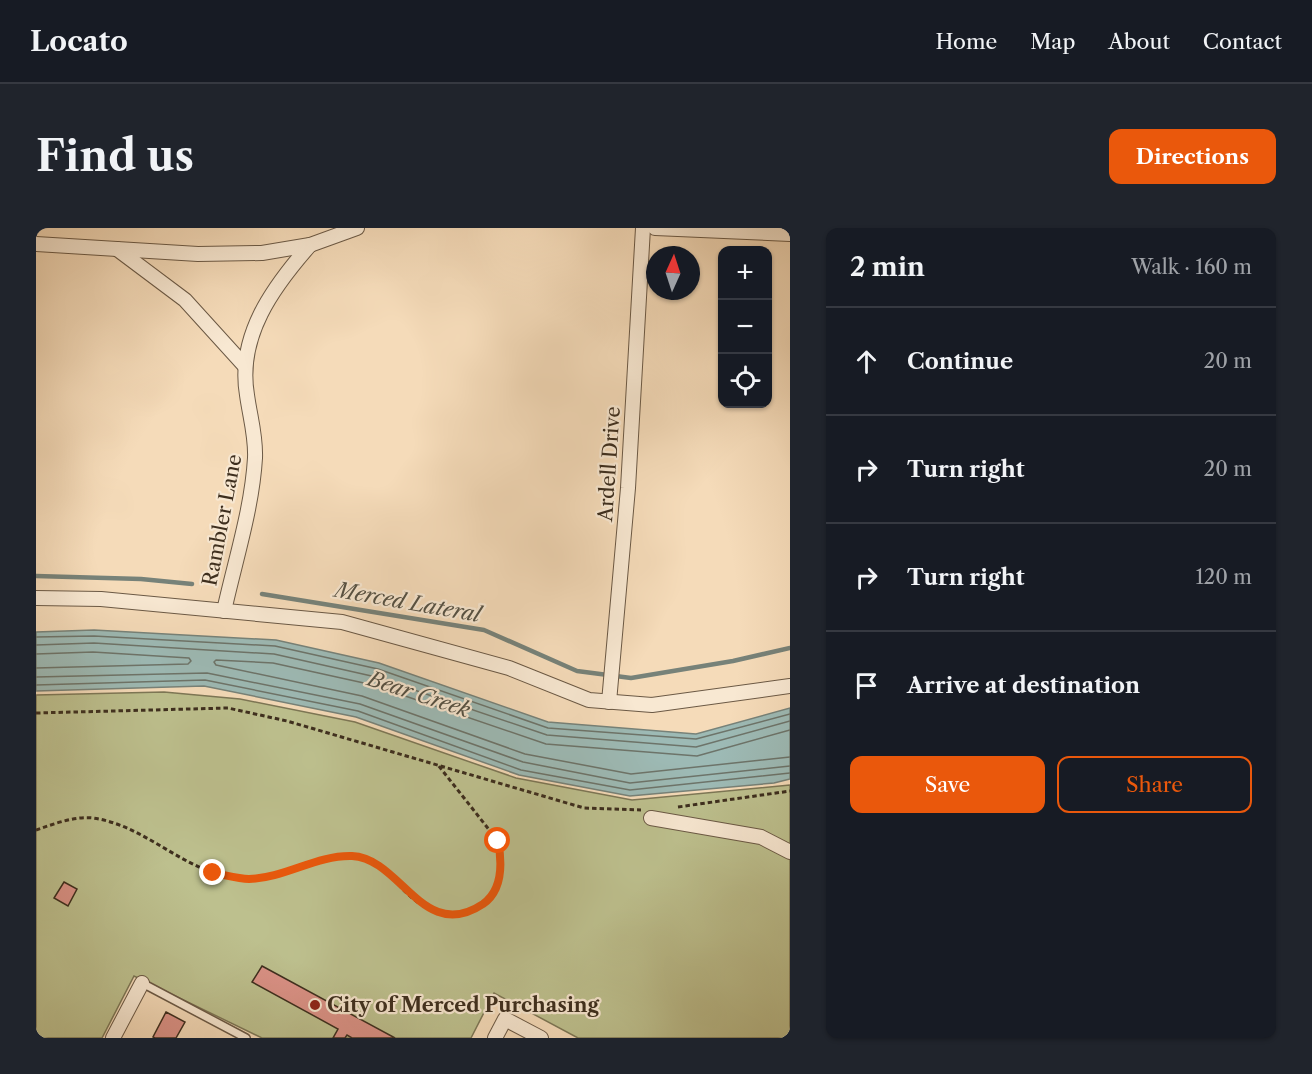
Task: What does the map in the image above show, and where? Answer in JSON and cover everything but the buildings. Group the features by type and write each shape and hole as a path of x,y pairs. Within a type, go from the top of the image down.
{"street":[{"path":"36,244 115,247 198,254 262,254 310,245 357,228"},
{"name":"Ardell Drive","path":"609,702 628,489 643,228"},
{"path":"655,228 790,234"},
{"name":"Rambler Lane","path":"224,611 249,498 255,457 255,437 244,365 262,310 281,279 310,245"},
{"path":"115,247 185,300 244,365"},
{"path":"36,598 101,599 342,622 509,669 589,700 652,705 790,686"},
{"path":"650,814 761,837 790,852"},
{"path":"113,1038 142,983"},
{"path":"495,1038 505,1019 541,1038"}],"lane":[{"path":"142,983 246,1038"}],"path":[{"path":"36,713 228,708 287,721 584,808 650,814"},
{"path":"36,830 63,821 82,819 111,822 155,843 197,868 248,879 334,857 355,856 378,865 389,873 416,901 448,914 461,914 488,900 497,884 501,857 498,841 437,764"},
{"path":"672,808 790,791"}],"green space":[{"path":"164,692 240,699 355,722 516,778 632,800 790,785 790,1038 578,1038 494,993 471,1038 262,1038 134,976 102,1038 36,1038 36,695"}],"water":[{"name":"Bear Creek","path":"94,630 276,640 379,663 548,722 696,734 790,708 790,779 774,783 630,796 519,775 356,717 204,686 36,691 36,632"}],"waterway":[{"name":"Merced Lateral","path":"36,576 141,579 192,584"},
{"name":"Merced Lateral","path":"262,594 484,630 577,671 631,678 733,661 790,648"}],"place":[{"name":"City of Merced Purchasing","path":"315,1005"}],"route":[{"path":"213,873 248,879 264,877 320,860 355,856 378,865 389,873 416,901 448,914 461,914 476,909 488,900 497,884 501,871 498,841"}]}
